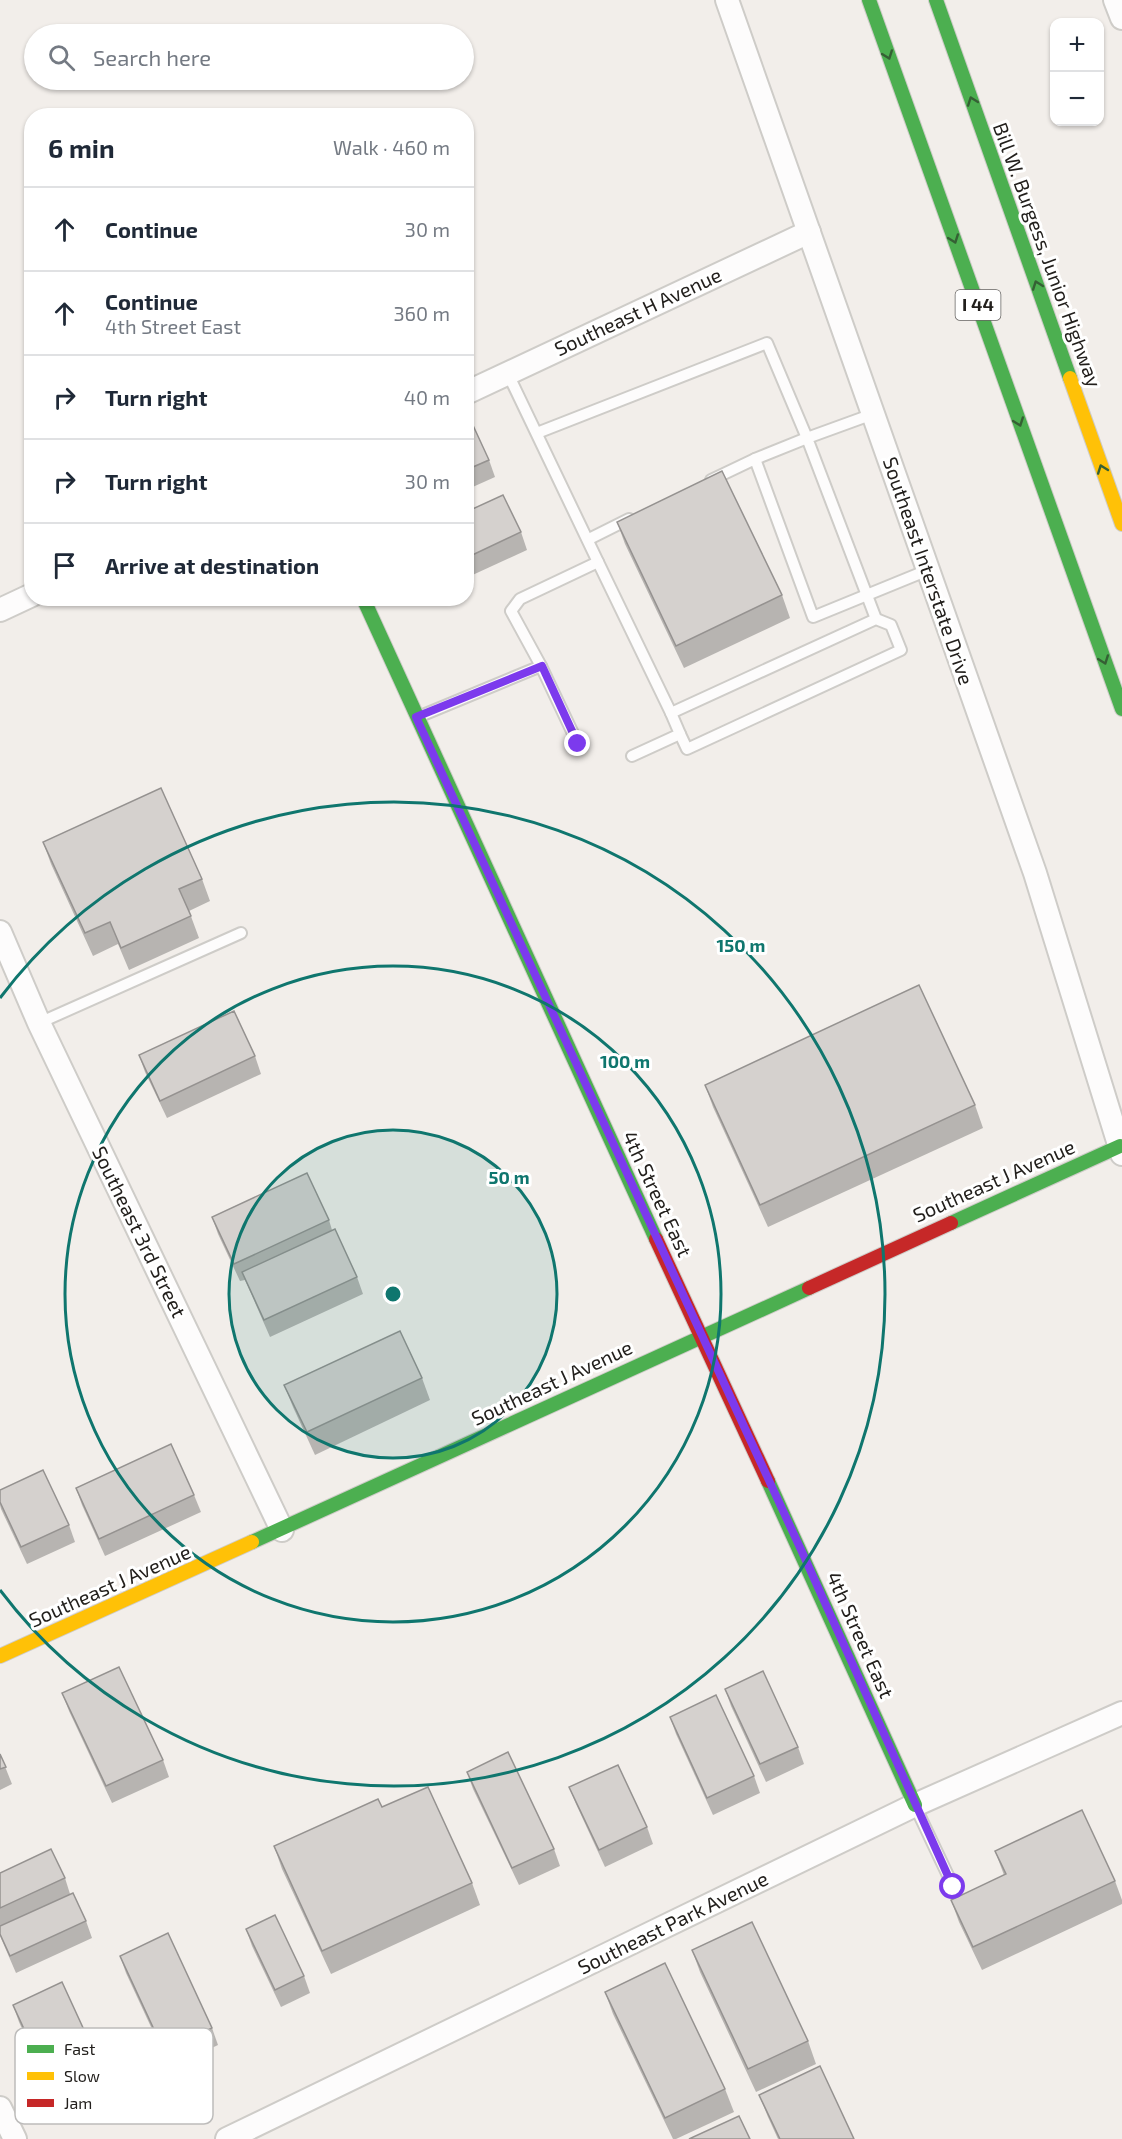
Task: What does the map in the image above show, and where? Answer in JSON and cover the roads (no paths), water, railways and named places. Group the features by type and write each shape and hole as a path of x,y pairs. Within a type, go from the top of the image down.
{"main road":[{"name":"I 44","path":"869,0 1122,709"},
{"name":"Bill W. Burgess, Junior Highway","path":"936,0 1122,524"},
{"name":"4th Street East","path":"367,606 700,1336 803,1554 915,1805"},
{"name":"Southeast J Avenue","path":"0,1656 282,1530 700,1336 1121,1150"}],"street":[{"name":"Southeast Interstate Drive","path":"727,0 1035,873 1121,1150"},
{"path":"1115,0 1122,18"},
{"name":"Southeast H Avenue","path":"474,389 809,232"},
{"path":"0,610 24,599"},
{"name":"Southeast 3rd Street","path":"0,932 39,1023 282,1530"},
{"name":"Southeast Park Avenue","path":"227,2139 915,1805 1122,1713"},
{"path":"0,2108 15,2139"}],"lane":[{"path":"537,433 766,343 807,438 876,620"},
{"path":"508,374 589,539 687,749 901,650 891,625 876,620 671,713"},
{"path":"703,484 755,459 873,414"},
{"path":"755,459 813,617 928,570"},
{"path":"589,539 641,514"},
{"path":"578,744 542,666 511,611 520,599 598,562"},
{"path":"416,717 542,666"},
{"path":"632,756 680,734"},
{"path":"39,1023 241,933"},
{"path":"915,1805 953,1887"}]}
